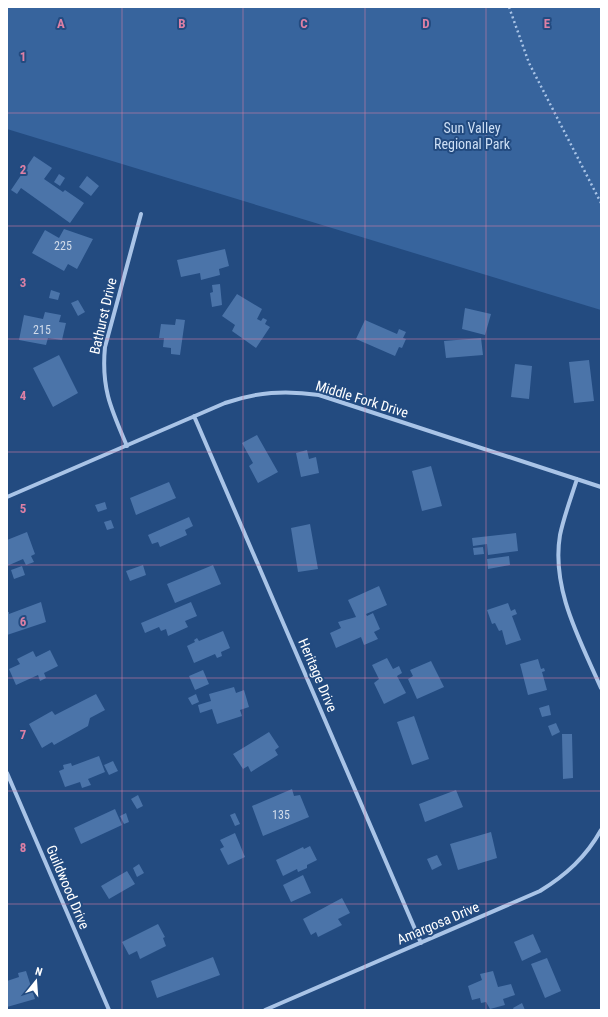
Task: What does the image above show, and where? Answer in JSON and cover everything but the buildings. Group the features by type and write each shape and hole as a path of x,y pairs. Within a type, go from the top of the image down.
{"street":[{"name":"Bathurst Drive","path":"127,446 108,398 103,369 105,347 141,214"},
{"name":"Middle Fork Drive","path":"7,497 194,416 247,396 270,392 295,392 319,395 601,487"},
{"name":"Heritage Drive","path":"194,416 421,943"},
{"path":"577,479 560,535 558,558 560,583 566,604 601,688"},
{"name":"Guildwood Drive","path":"7,773 109,1010"},
{"name":"Amargosa Drive","path":"265,1010 540,891 558,880 576,865 592,845 601,830"}],"path":[{"path":"508,7 529,63 601,203"}],"green space":[{"name":"Sun Valley Regional Park","path":"7,7 601,7 601,310 7,129"}]}
